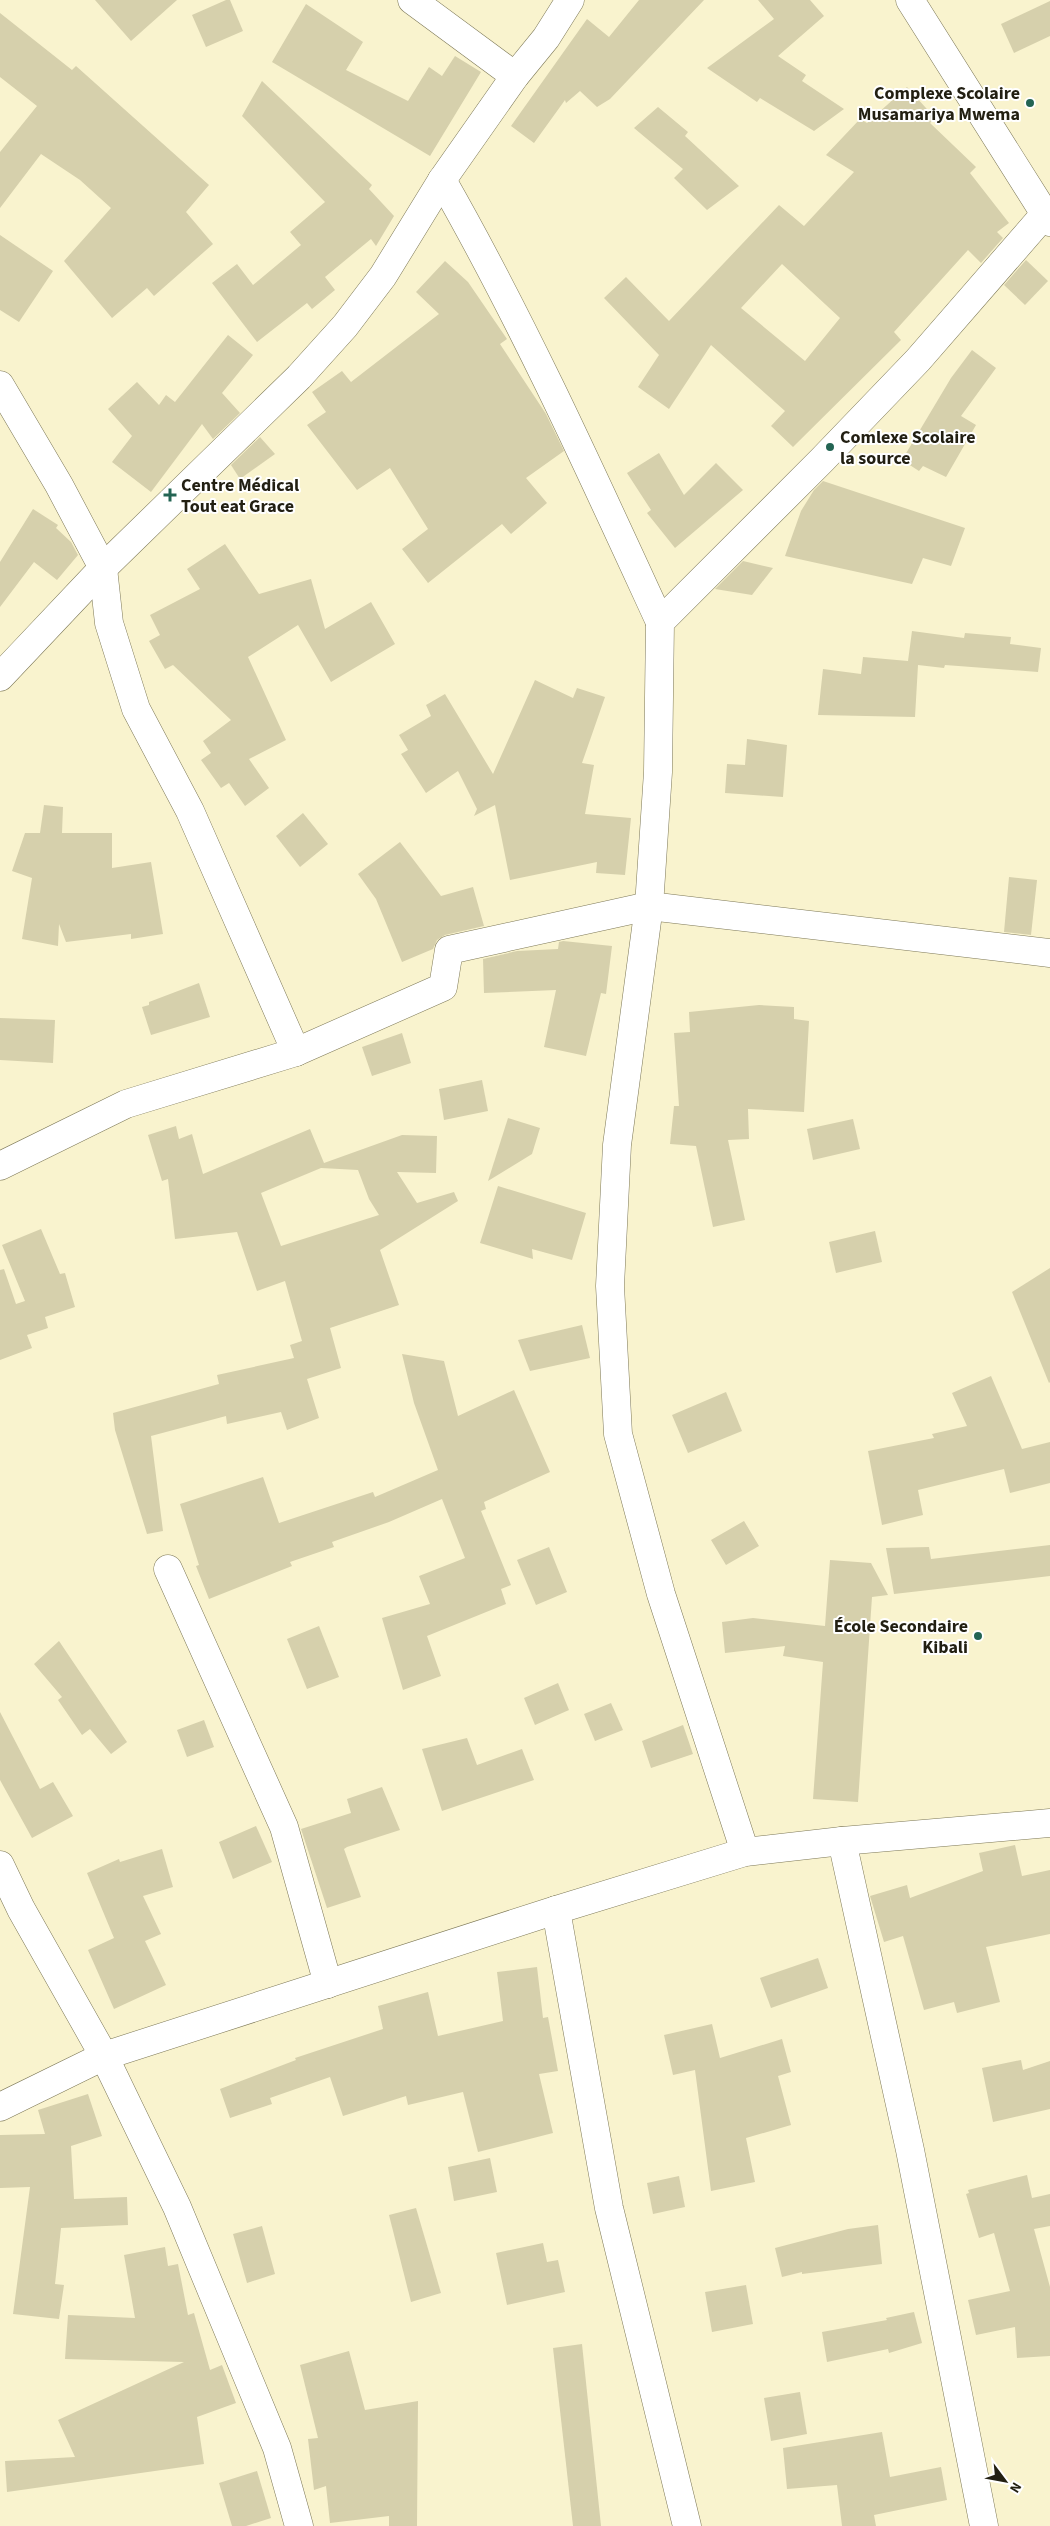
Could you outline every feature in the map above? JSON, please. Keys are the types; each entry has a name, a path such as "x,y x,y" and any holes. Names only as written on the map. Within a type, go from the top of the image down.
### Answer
{"street":[{"path":"412,0 515,76"},
{"path":"0,677 103,568 299,377 345,326 383,276 442,180 515,76 546,38 570,0"},
{"path":"660,622 822,460 918,360 1048,218 910,0"},
{"path":"442,180 483,251 584,457 660,622 658,772 649,906 617,1144 610,1286 618,1434 661,1594 745,1852"},
{"path":"0,385 59,485 103,568 109,623 136,708 190,811 296,1052"},
{"path":"0,1166 126,1104 296,1052 443,987 450,950 649,906 1050,953"},
{"path":"168,1569 284,1827 328,1984"},
{"path":"0,2107 104,2056 556,1910 745,1852 842,1841 1050,1823"},
{"path":"842,1841 910,2150 984,2526"},
{"path":"0,1865 21,1909 104,2056 181,2216 277,2448 299,2526"},
{"path":"556,1910 609,2208 687,2526"}],"building":[{"path":"95,0 177,0 131,41"},
{"path":"230,0 243,31 206,47 192,15"},
{"path":"639,0 704,0 610,99 597,107 580,91 566,103 565,100 534,143 511,126 587,19 609,37"},
{"path":"758,0 810,0 824,16 778,56 806,75 802,81 844,109 814,131 760,98 757,102 707,68 774,19"},
{"path":"1050,1 1050,36 1014,53 1001,24"},
{"path":"306,4 363,42 346,70 408,101 429,67 442,76 455,56 481,72 430,156 272,62"},
{"path":"0,13 72,70 76,66 209,185 186,212 213,244 154,296 147,288 112,318 64,261 111,208 80,180 41,154 0,208 0,152 37,106 0,77"},
{"path":"262,81 372,185 369,189 394,216 376,246 371,239 325,277 335,290 312,309 307,303 257,342 212,283 237,264 253,285 301,245 290,232 325,202 242,116"},
{"path":"907,87 935,118 930,123 976,167 970,173 1009,223 997,232 1003,238 981,263 968,250 894,332 901,340 793,447 771,426 785,411 711,345 669,409 638,387 659,355 604,298 626,277 669,321 779,205 804,226 854,172 826,155 860,119 867,123","holes":["782,264 840,318 805,361 741,308"]},
{"path":"658,107 688,132 685,136 739,186 707,210 674,178 683,169 634,128"},
{"path":"0,235 53,271 19,322 0,310"},
{"path":"1026,260 1048,281 1025,305 1004,285"},
{"path":"445,261 468,282 507,339 500,344 546,414 564,451 526,478 547,503 511,534 502,524 428,583 402,549 428,529 390,468 357,490 307,425 326,412 312,392 342,371 351,382 439,314 416,292"},
{"path":"228,335 253,355 222,393 240,413 213,439 202,424 151,492 112,462 132,436 108,409 137,382 159,405 166,395 175,402"},
{"path":"972,350 996,368 961,416 976,425 946,477 923,466 919,471 902,460 951,378"},
{"path":"260,437 275,454 240,479 231,465"},
{"path":"659,453 684,495 716,463 743,490 675,548 647,513 651,510 627,473"},
{"path":"823,481 965,528 951,566 923,558 912,584 785,556 801,511 814,490"},
{"path":"33,509 58,525 56,528 71,542 78,555 57,580 34,562 0,607 0,562"},
{"path":"225,544 259,594 311,579 325,629 371,602 395,644 331,682 298,625 248,657 286,740 249,759 269,788 245,806 229,783 221,788 201,760 211,753 203,741 231,720 173,665 165,669 149,641 160,635 150,615 200,589 187,569"},
{"path":"743,561 773,568 752,595 715,589"},
{"path":"912,631 964,638 965,633 1011,637 1010,644 1041,648 1038,672 945,665 944,668 918,665 915,717 818,715 823,669 861,674 863,657 908,661"},
{"path":"535,680 573,698 577,688 605,697 582,763 594,765 585,814 631,818 625,875 596,873 597,862 510,880 495,805 474,816 477,809 458,771 426,793 401,754 408,750 399,735 431,716 426,705 445,694 493,774"},
{"path":"747,739 787,745 783,797 725,793 727,764 745,765"},
{"path":"44,805 63,807 62,833 112,833 112,868 151,862 163,934 131,939 131,934 66,942 59,924 58,946 22,939 32,878 12,871 25,833 40,833"},
{"path":"303,813 328,844 300,867 276,836"},
{"path":"400,842 441,896 473,887 484,926 445,935 437,940 433,949 402,962 376,899 358,874"},
{"path":"1009,877 1037,880 1031,935 1004,932"},
{"path":"559,942 612,946 606,994 601,993 586,1056 544,1047 556,990 484,993 483,959 517,951 558,949"},
{"path":"199,983 210,1017 151,1035 142,1007 149,1005 149,1002"},
{"path":"759,1005 794,1007 794,1019 809,1021 804,1112 748,1109 749,1139 728,1140 745,1220 713,1227 696,1146 670,1144 674,1106 679,1106 674,1033 690,1032 689,1012"},
{"path":"0,1018 55,1020 53,1063 0,1060"},
{"path":"402,1033 411,1063 372,1076 362,1047"},
{"path":"482,1080 488,1111 444,1120 439,1089"},
{"path":"508,1118 540,1128 532,1154 488,1181"},
{"path":"853,1119 860,1149 813,1160 807,1129"},
{"path":"176,1126 179,1139 192,1134 203,1174 310,1129 324,1163 402,1135 437,1136 436,1173 397,1172 417,1203 454,1192 458,1201 380,1250 399,1305 330,1328 341,1368 307,1379 319,1418 287,1430 281,1412 227,1424 226,1416 151,1436 163,1531 147,1534 115,1430 113,1413 219,1384 217,1375 294,1358 290,1345 302,1341 285,1281 257,1291 237,1232 175,1239 168,1179 162,1181 148,1135","holes":["321,1168 358,1170 369,1199 379,1215 281,1246 261,1193"]},
{"path":"498,1186 586,1213 572,1260 532,1249 533,1259 480,1243"},
{"path":"41,1229 60,1274 65,1273 75,1307 45,1317 48,1328 27,1335 32,1348 0,1360 0,1270 4,1269 16,1304 25,1301 2,1245"},
{"path":"875,1231 882,1262 836,1273 829,1242"},
{"path":"1050,1268 1050,1382 1049,1383 1012,1292"},
{"path":"582,1325 590,1358 530,1371 518,1340"},
{"path":"402,1354 444,1361 458,1416 514,1390 550,1472 484,1502 486,1509 481,1511 511,1585 501,1589 506,1604 427,1636 441,1676 403,1690 382,1618 430,1604 419,1576 465,1558 442,1499 389,1522 332,1542 334,1547 290,1562 292,1566 209,1599 196,1566 199,1565 180,1504 263,1477 279,1523 373,1492 375,1497 438,1470 414,1403"},
{"path":"991,1376 1022,1449 1050,1442 1050,1483 1010,1493 1004,1469 918,1490 923,1515 882,1525 868,1451 934,1438 932,1434 967,1426 952,1393"},
{"path":"726,1392 742,1431 688,1453 672,1415"},
{"path":"744,1521 759,1546 726,1565 711,1540"},
{"path":"1050,1545 1050,1576 894,1594 886,1548 929,1547 931,1559"},
{"path":"549,1547 567,1592 536,1605 517,1560"},
{"path":"830,1560 871,1563 888,1595 872,1597 858,1802 813,1799 823,1662 783,1656 785,1646 725,1653 722,1622 753,1618 825,1626"},
{"path":"319,1626 339,1677 307,1689 287,1639"},
{"path":"59,1641 127,1742 111,1754 90,1729 82,1735 58,1700 62,1697 34,1664"},
{"path":"558,1683 569,1710 535,1725 524,1698"},
{"path":"611,1703 623,1730 595,1741 584,1714"},
{"path":"0,1712 40,1789 53,1782 73,1816 32,1838 0,1780"},
{"path":"204,1720 214,1747 187,1757 177,1730"},
{"path":"683,1725 693,1754 651,1768 642,1741"},
{"path":"467,1738 477,1765 522,1749 534,1780 442,1811 422,1749"},
{"path":"382,1787 400,1830 344,1849 361,1897 327,1908 301,1829 351,1813 347,1799"},
{"path":"256,1826 272,1862 233,1879 219,1842"},
{"path":"1015,1845 1022,1876 1050,1870 1050,1934 986,1947 1000,2002 957,2013 954,2002 924,2010 903,1936 884,1942 870,1896 907,1885 910,1898 983,1871 979,1853"},
{"path":"162,1849 173,1887 143,1896 161,1934 145,1941 166,1985 114,2009 88,1950 114,1938 87,1873 119,1859 120,1862"},
{"path":"818,1958 828,1988 771,2008 760,1978"},
{"path":"537,1967 543,2018 548,2017 558,2071 539,2074 553,2133 478,2152 463,2092 408,2105 406,2096 343,2116 330,2077 270,2098 272,2104 230,2118 220,2089 296,2060 295,2058 383,2029 378,2006 428,1992 438,2036 503,2021 497,1972"},
{"path":"712,2024 720,2058 782,2039 791,2072 778,2076 791,2125 746,2138 755,2182 711,2191 695,2070 673,2075 664,2035"},
{"path":"1021,2060 1023,2070 1050,2061 1050,2109 993,2122 982,2068"},
{"path":"88,2094 102,2136 71,2146 74,2199 127,2197 128,2225 61,2228 55,2284 64,2285 59,2319 13,2314 30,2187 0,2188 0,2135 45,2134 38,2110"},
{"path":"490,2158 497,2192 454,2201 448,2167"},
{"path":"1027,2175 1032,2198 1050,2194 1050,2226 1034,2229 1050,2287 1050,2356 1017,2358 1015,2327 976,2335 968,2300 1010,2291 994,2233 979,2238 966,2194 969,2193 968,2190"},
{"path":"679,2176 685,2207 653,2214 647,2183"},
{"path":"416,2208 441,2293 411,2302 389,2215"},
{"path":"878,2225 882,2264 802,2274 802,2272 782,2277 775,2248 848,2229"},
{"path":"262,2226 275,2274 247,2283 233,2234"},
{"path":"543,2243 547,2262 558,2260 565,2292 507,2305 496,2253"},
{"path":"165,2247 168,2266 178,2264 188,2315 194,2313 210,2370 222,2365 236,2403 197,2417 204,2464 7,2492 5,2461 75,2457 58,2420 184,2362 65,2359 68,2315 135,2318 124,2255"},
{"path":"746,2285 753,2324 712,2332 705,2292"},
{"path":"914,2312 922,2343 889,2353 888,2349 827,2362 822,2332 887,2320 886,2318"},
{"path":"582,2344 601,2526 573,2526 553,2348"},
{"path":"349,2351 365,2410 418,2401 417,2526 389,2526 389,2516 330,2523 326,2486 314,2490 308,2439 318,2438 300,2365"},
{"path":"800,2392 807,2434 771,2441 764,2398"},
{"path":"882,2432 890,2477 941,2467 947,2500 874,2515 876,2526 842,2526 837,2485 787,2489 783,2448"},
{"path":"257,2471 271,2518 246,2526 232,2526 219,2483"}],"place":[{"name":"Complexe Scolaire Musamariya Mwema","path":"1030,103"},
{"name":"Comlexe Scolaire la source","path":"830,447"},
{"name":"Centre Médical Tout eat Grace","path":"170,495"},
{"name":"École Secondaire Kibali","path":"978,1636"}]}
